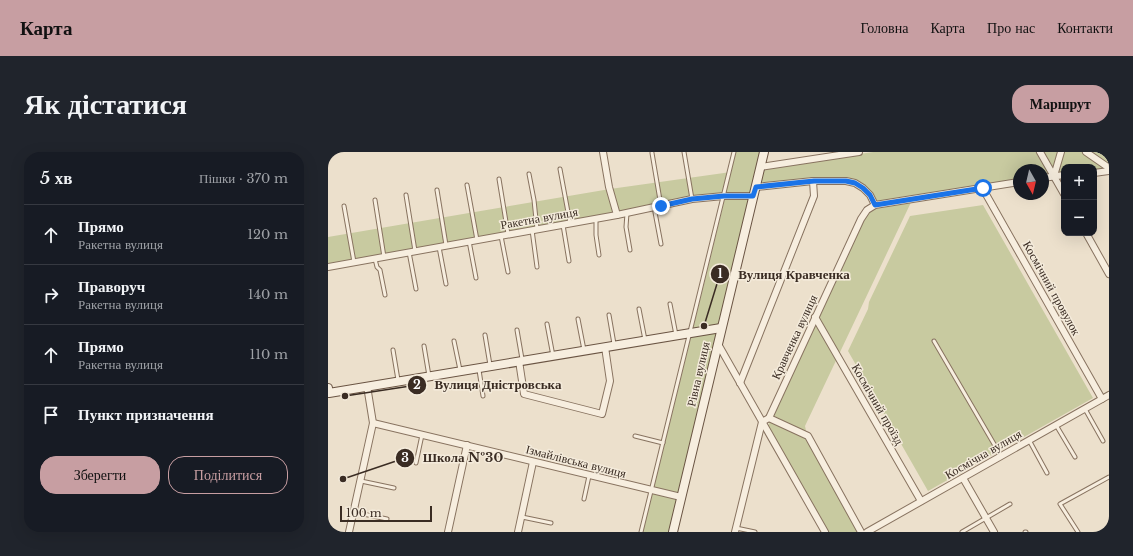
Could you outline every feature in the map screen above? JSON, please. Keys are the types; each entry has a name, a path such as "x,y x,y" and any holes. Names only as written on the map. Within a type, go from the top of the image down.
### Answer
{"street":[{"path":"603,152 609,187 617,215"},
{"name":"Рівна вулиця","path":"673,532 764,152"},
{"path":"760,167 859,152"},
{"path":"1040,152 1061,189"},
{"path":"1054,176 1061,152"},
{"path":"1086,152 1109,168"},
{"path":"1097,173 1109,171"},
{"path":"1049,177 1061,175"},
{"path":"740,383 814,196 814,181"},
{"path":"756,187 814,181 846,181 855,183 863,188 870,195 875,205 1013,183"},
{"name":"Космічний провулок","path":"983,188 1102,399"},
{"name":"Ракетна вулиця","path":"328,267 617,215 692,199 724,196 753,196"},
{"name":"Кравченка вулиця","path":"769,418 861,219 867,210 875,205"},
{"path":"1088,236 1109,274"},
{"name":"Космічний проїзд","path":"815,317 921,501"},
{"path":"328,391 367,386 722,328"},
{"path":"718,344 825,532"},
{"path":"521,361 524,394 602,414 610,381 605,347"},
{"path":"349,532 373,423 367,386"},
{"name":"Космічна вулиця","path":"867,532 1109,395"},
{"path":"736,530 762,422 769,418 808,436 861,532"},
{"name":"Ізмайлівська вулиця","path":"373,423 681,497"},
{"path":"448,532 467,446"},
{"path":"518,532 533,462"},
{"path":"963,478 994,532"}],"lane":[{"path":"684,152 692,199"},
{"path":"641,532 734,152"},
{"path":"652,153 661,244"},
{"path":"560,169 570,223"},
{"path":"529,174 537,267"},
{"path":"498,179 508,234"},
{"path":"467,185 477,240"},
{"path":"436,190 446,246"},
{"path":"406,195 416,289"},
{"path":"375,200 384,257"},
{"path":"344,206 354,262"},
{"path":"627,213 626,227 630,250"},
{"path":"596,218 596,235 599,255"},
{"path":"563,224 569,261"},
{"path":"501,236 508,272"},
{"path":"470,241 476,278"},
{"path":"439,247 446,284"},
{"path":"375,258 377,267 380,270 384,295"},
{"path":"670,304 676,335"},
{"path":"639,309 645,340"},
{"path":"609,315 615,346"},
{"path":"578,319 584,351"},
{"path":"548,324 553,356"},
{"path":"517,330 521,361"},
{"path":"485,335 491,366"},
{"path":"454,341 460,371"},
{"path":"934,341 1001,456"},
{"path":"424,346 429,376"},
{"path":"393,350 398,381"},
{"path":"478,368 483,396"},
{"path":"1084,409 1103,441"},
{"path":"1056,425 1075,457"},
{"path":"416,463 422,435"},
{"path":"635,436 663,443"},
{"path":"1029,440 1047,473"},
{"path":"584,500 590,475"},
{"path":"1078,532 1060,504 1109,476"},
{"path":"361,481 394,488"},
{"path":"962,532 1010,504"},
{"path":"354,512 387,519"},
{"path":"521,517 551,523"},
{"path":"736,530 755,532"}],"green space":[{"path":"736,152 762,152 759,169 873,152 1109,152 1109,169 1097,170 1097,164 1061,164 1061,173 1049,175 1049,164 1013,164 1013,181 914,196 805,426 808,440 858,532 828,532 768,426 863,221 877,206 856,181 755,185 671,532 643,532 726,194 328,265 328,237 610,189 731,172"},
{"path":"983,205 1093,398 928,491 848,351 868,309 869,302 910,216"}],"place":[{"name":"Вулиця Кравченка","path":"704,326"},
{"name":"Вулиця Дністровська","path":"345,396"},
{"name":"Школа №30","path":"343,479"}],"route":[{"path":"661,206 692,199 724,196 753,196 756,187 814,181 846,181 855,183 870,195 875,205 983,188"}]}
